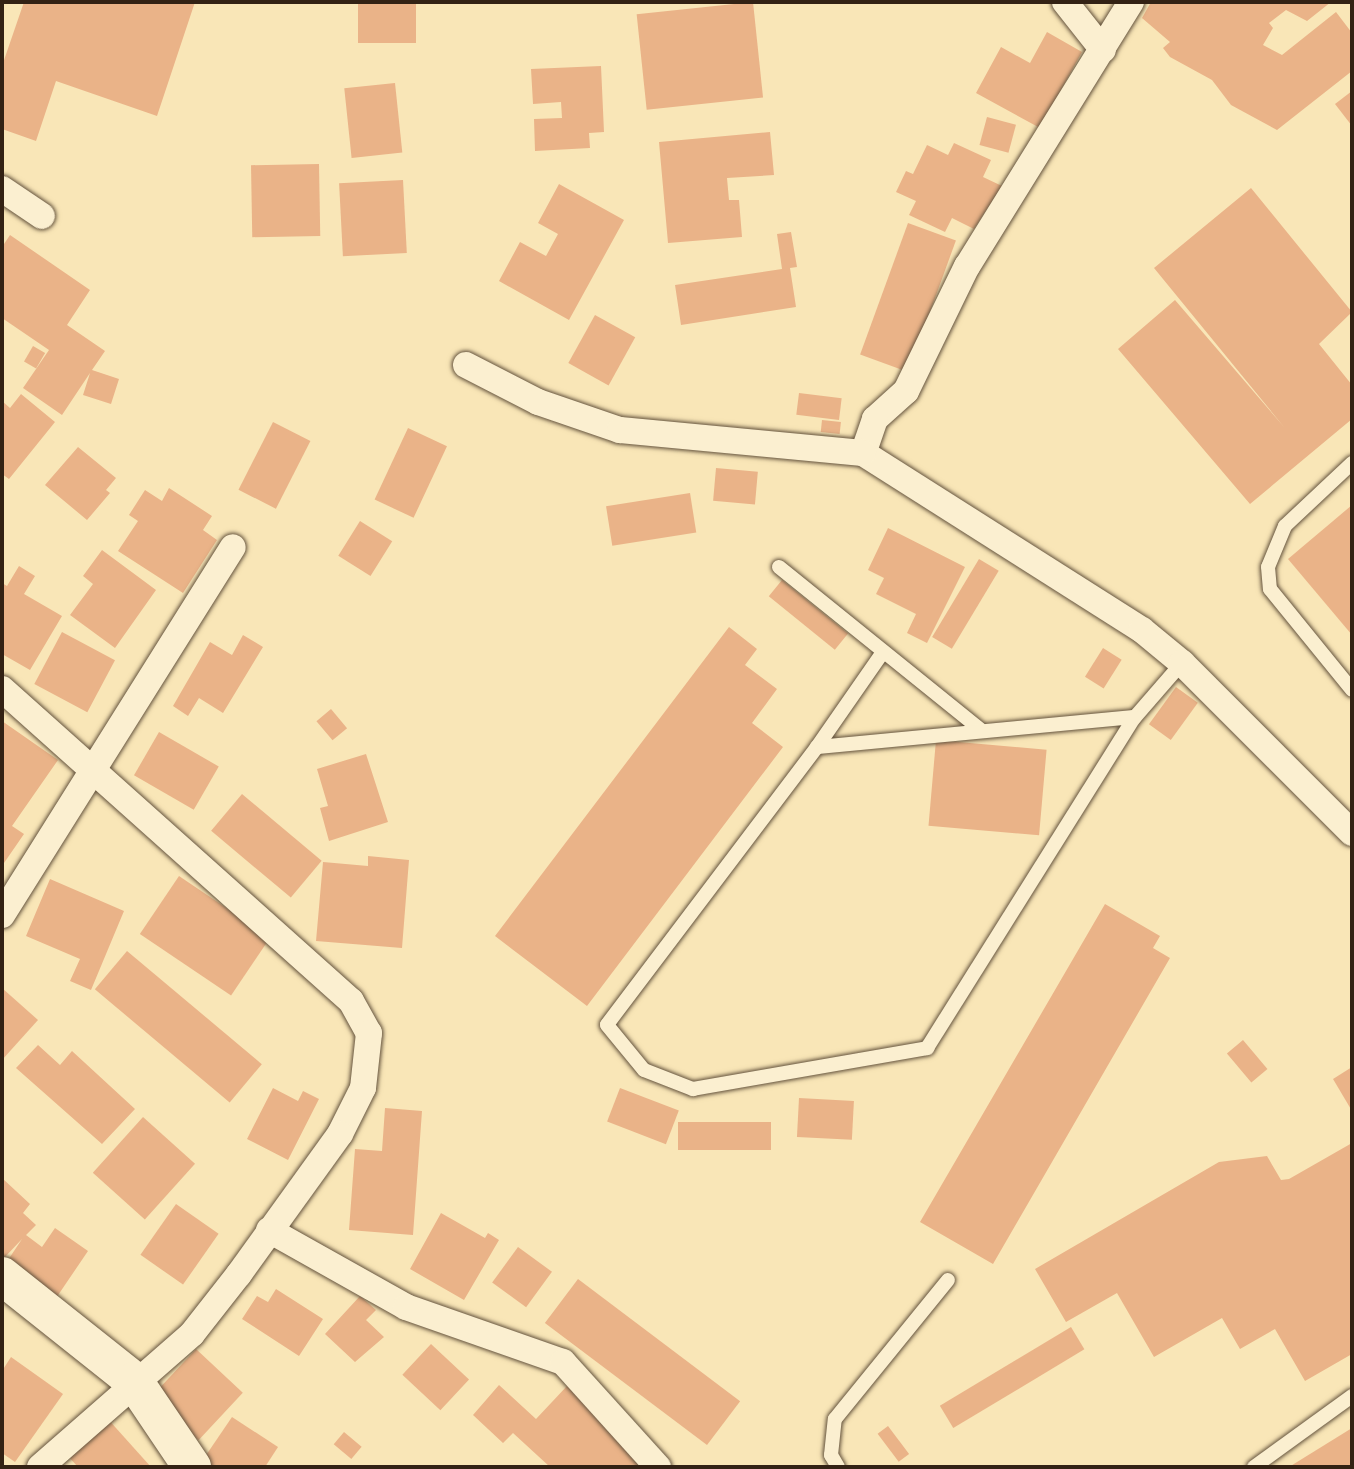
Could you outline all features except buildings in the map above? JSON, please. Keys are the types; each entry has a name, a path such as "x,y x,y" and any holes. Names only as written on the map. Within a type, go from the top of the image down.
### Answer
{"street":[{"path":"1065,2 1103,50"},
{"path":"863,453 874,419 906,391 967,266 1131,2"},
{"path":"2,189 42,216"},
{"path":"466,365 538,402 620,430 863,453 1142,630 1182,663 1352,833"},
{"path":"2,915 233,547"},
{"path":"2,689 93,767 351,1001 369,1033 363,1088 345,1123 192,1334 134,1381 40,1467"},
{"path":"270,1230 406,1307 563,1363 658,1467"},
{"path":"2,1276 134,1381 192,1467"}],"lane":[{"path":"1352,463 1285,526 1268,567 1270,589 1352,690"},
{"path":"779,567 982,731"},
{"path":"883,652 817,747 607,1025 644,1070 693,1089 927,1048 1135,717 1182,663"},
{"path":"817,747 1135,717"},
{"path":"838,1467 831,1455 835,1419 948,1280"},
{"path":"1254,1467 1352,1396"}]}
